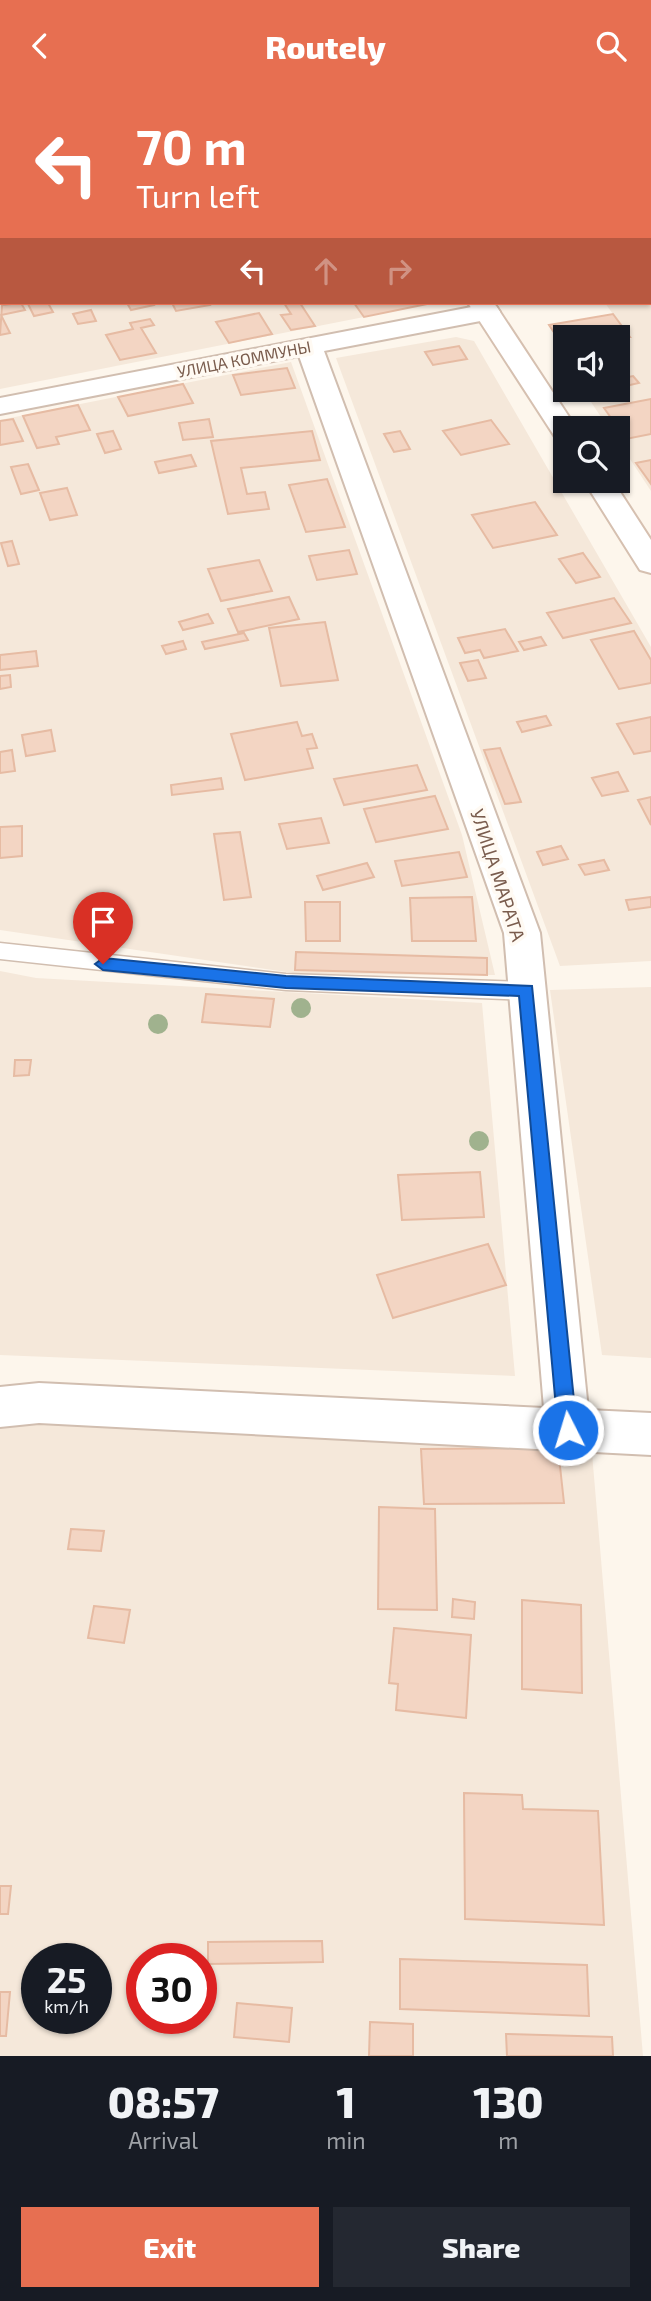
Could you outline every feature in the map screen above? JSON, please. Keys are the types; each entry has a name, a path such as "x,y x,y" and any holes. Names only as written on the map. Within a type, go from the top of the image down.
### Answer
{"street":[{"name":"УЛИЦА КОММУНЫ","path":"0,406 309,346 484,307"},
{"path":"484,307 555,416"},
{"name":"УЛИЦА МАРАТА","path":"309,346 522,933 568,1430"},
{"path":"606,493 651,563"},
{"path":"0,1407 39,1403 651,1434"}],"lane":[{"path":"0,951 286,982 526,991"}],"shaded area":[{"path":"0,305 355,305 364,317 0,389"},
{"path":"606,305 651,305 651,491 630,459 630,416 600,416 591,402 630,402 630,325 621,325"},
{"path":"456,337 474,341 553,478 553,493 562,493 651,647 651,961 560,966 336,358"},
{"path":"291,362 462,835 495,975 300,974 0,930 0,420"},
{"path":"0,971 36,978 482,1003 515,1376 0,1355"},
{"path":"651,987 651,1358 602,1355 550,990"},
{"path":"0,1413 591,1441 643,2056 0,2056"}],"building":[{"path":"2,305 22,305 25,310 1,315"},
{"path":"28,305 49,305 53,312 34,316"},
{"path":"128,305 154,305 131,310"},
{"path":"173,305 210,305 176,311"},
{"path":"285,305 301,305 315,326 291,330 281,315 291,314"},
{"path":"355,305 422,305 364,317"},
{"path":"91,310 96,321 78,324 73,314"},
{"path":"259,313 272,334 229,343 216,322"},
{"path":"613,314 621,325 553,325 553,331 549,325"},
{"path":"1,316 10,333 0,335"},
{"path":"150,319 154,325 141,328 156,353 120,360 106,335 133,329 130,323"},
{"path":"459,346 467,359 433,365 425,352"},
{"path":"287,368 295,388 241,395 233,375"},
{"path":"633,376 639,383 630,385 630,377"},
{"path":"183,384 193,403 128,416 118,397"},
{"path":"651,399 651,434 630,438 630,416 610,416 604,408"},
{"path":"78,405 90,430 56,437 59,444 37,448 23,416"},
{"path":"13,419 23,441 0,445 0,421"},
{"path":"209,419 213,437 183,440 179,423"},
{"path":"491,420 509,444 461,455 443,431"},
{"path":"113,431 121,449 105,453 97,434"},
{"path":"312,431 320,460 241,468 247,494 265,492 269,509 228,514 211,441"},
{"path":"400,431 410,449 394,452 384,434"},
{"path":"191,455 196,466 159,473 155,462"},
{"path":"651,460 651,484 636,463"},
{"path":"28,464 39,490 21,494 11,467"},
{"path":"327,479 345,527 306,532 289,485"},
{"path":"67,488 77,515 50,520 40,493"},
{"path":"535,502 557,535 493,548 472,515"},
{"path":"12,541 19,564 8,566 1,543"},
{"path":"349,550 357,574 317,580 309,556"},
{"path":"583,553 600,577 576,583 559,559"},
{"path":"259,560 272,591 221,601 208,569"},
{"path":"289,597 299,619 238,632 228,609"},
{"path":"614,598 631,623 563,638 547,613"},
{"path":"208,614 213,623 183,630 179,622"},
{"path":"325,622 338,680 281,686 269,628"},
{"path":"505,629 518,651 484,658 480,650 465,653 458,638"},
{"path":"634,631 651,660 651,683 619,689 591,640"},
{"path":"244,633 248,640 205,649 202,642"},
{"path":"541,637 546,645 524,650 519,642"},
{"path":"183,641 186,649 166,654 162,646"},
{"path":"36,651 38,666 0,670 0,655"},
{"path":"478,660 486,678 468,681 460,663"},
{"path":"10,675 11,687 0,689 0,676"},
{"path":"546,716 551,725 522,732 517,722"},
{"path":"651,717 651,751 634,754 617,724"},
{"path":"297,722 302,736 312,734 317,748 307,749 313,768 245,780 231,734"},
{"path":"51,730 55,751 26,756 22,735"},
{"path":"500,748 521,802 505,804 484,750"},
{"path":"12,750 15,771 0,773 0,752"},
{"path":"417,765 427,790 344,805 334,779"},
{"path":"618,772 628,791 602,796 592,778"},
{"path":"221,778 223,789 172,795 171,785"},
{"path":"435,796 448,829 376,842 364,809"},
{"path":"651,797 651,825 638,800"},
{"path":"321,818 329,843 287,849 279,824"},
{"path":"22,826 22,856 0,858 0,827"},
{"path":"240,832 251,897 224,900 214,834"},
{"path":"561,846 568,859 543,865 537,852"},
{"path":"459,852 467,877 402,886 395,861"},
{"path":"604,860 609,870 585,875 579,865"},
{"path":"367,863 374,877 323,890 317,876"},
{"path":"472,897 476,941 412,941 410,898"},
{"path":"651,897 651,907 629,910 626,900"},
{"path":"305,902 340,902 340,941 306,941"},
{"path":"296,952 487,958 487,975 295,970"},
{"path":"206,994 274,999 270,1027 202,1022"},
{"path":"15,1060 31,1060 29,1075 14,1076"},
{"path":"480,1172 484,1217 402,1220 398,1175"},
{"path":"488,1244 506,1285 393,1318 377,1275"},
{"path":"558,1448 564,1503 424,1504 421,1449"},
{"path":"379,1507 435,1509 437,1610 378,1609"},
{"path":"71,1529 104,1531 101,1551 68,1549"},
{"path":"453,1599 475,1602 474,1619 452,1617"},
{"path":"522,1600 581,1605 582,1693 522,1689"},
{"path":"94,1606 130,1610 124,1643 88,1638"},
{"path":"394,1628 471,1635 466,1718 396,1710 398,1684 389,1683"},
{"path":"464,1793 522,1795 523,1809 598,1811 604,1925 465,1919"},
{"path":"0,1886 11,1886 8,1914 0,1914"},
{"path":"322,1941 323,1962 217,1964 217,1943 208,1942"},
{"path":"400,1959 587,1965 589,2016 400,2009"},
{"path":"0,1992 10,1992 6,2036 0,2036"},
{"path":"237,2003 292,2008 289,2042 234,2037"},
{"path":"370,2022 413,2024 413,2056 369,2056"},
{"path":"506,2034 612,2037 613,2056 507,2056"}],"route":[{"path":"103,964 286,982 526,991 568,1430"}]}
